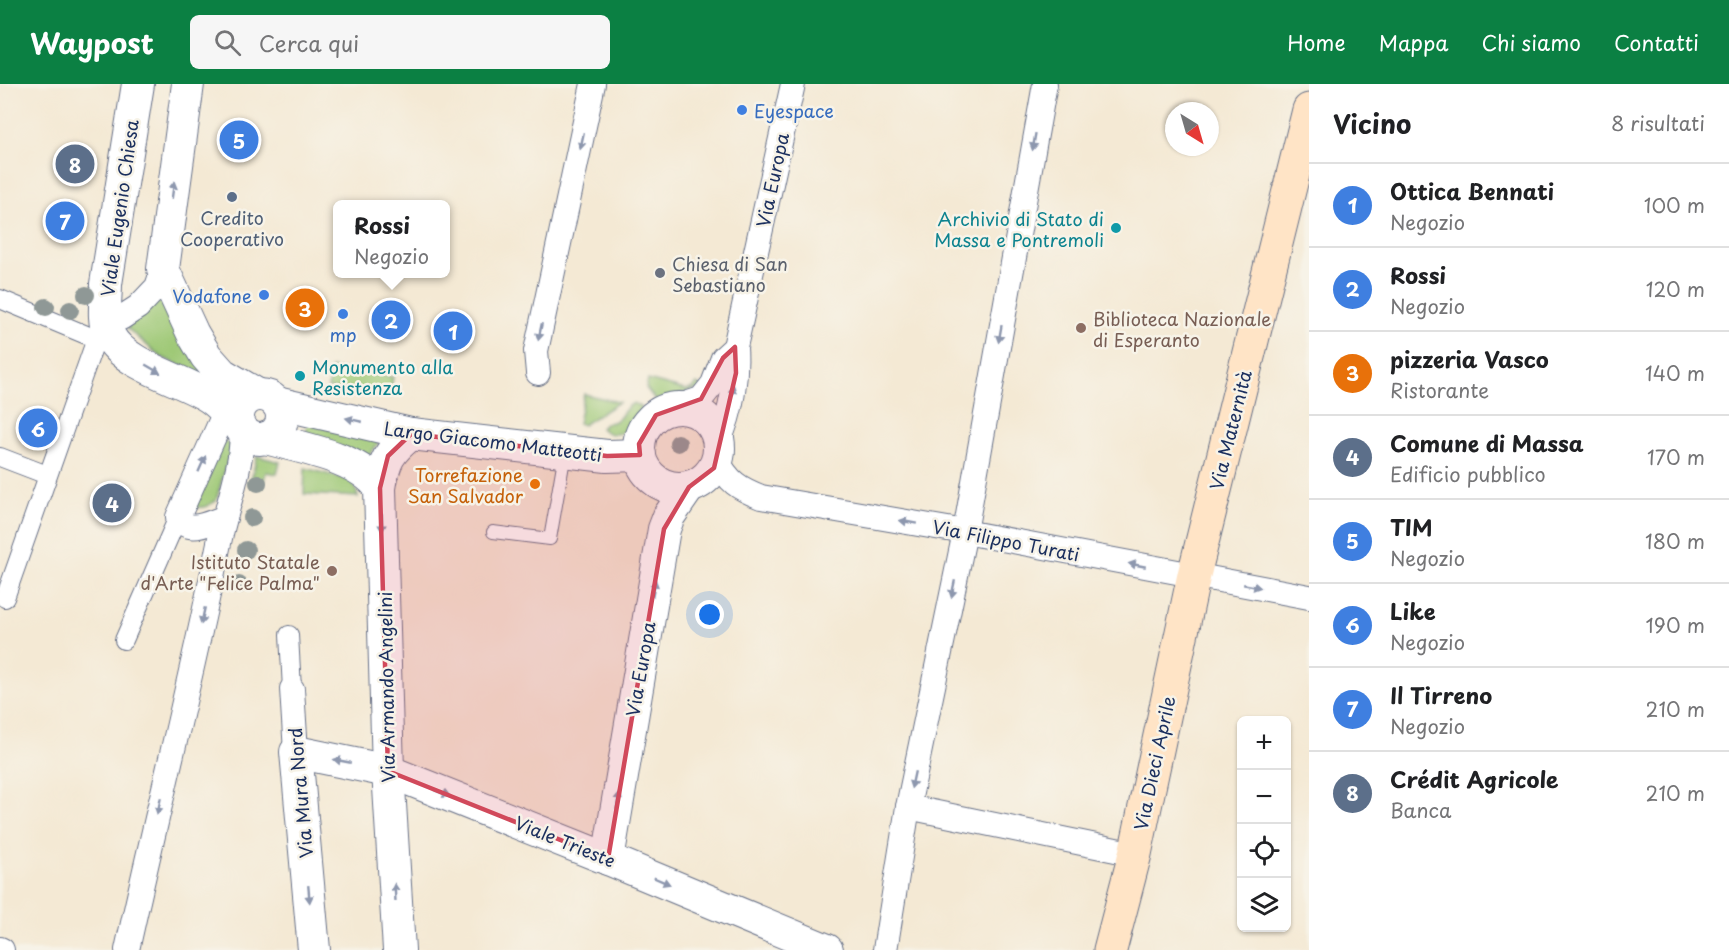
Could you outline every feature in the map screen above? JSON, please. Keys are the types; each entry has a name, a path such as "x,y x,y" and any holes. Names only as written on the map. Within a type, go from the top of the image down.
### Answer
{"main road":[{"name":"Via Maternità","path":"1194,575 1309,110"},
{"name":"Via Dieci Aprile","path":"1110,950 1135,854 1194,575"}],"street":[{"name":"Viale Eugenio Chiesa","path":"103,327 106,284 138,84"},
{"path":"5,598 47,475 108,316 121,318 138,307 157,287 163,268 188,84"},
{"path":"538,373 536,351 594,84"},
{"path":"885,950 908,807 965,532 1045,84"},
{"name":"Via Europa","path":"718,450 736,373 735,347 785,85"},
{"name":"Largo Giacomo Matteotti","path":"163,268 193,334 206,356 222,374 267,399 411,434 607,456 640,455"},
{"path":"0,299 103,327 114,343 125,353 211,399 246,427 273,435 281,423 282,416 267,399"},
{"name":"Via Europa","path":"674,408 701,399 713,384 723,358 735,347"},
{"path":"674,408 696,412 707,419 715,429 718,450 714,468 707,477 689,487 676,488 664,485 652,478 644,467 640,455 642,433 648,423 656,415 674,408"},
{"path":"124,640 224,417 246,427 352,464 374,478 380,488"},
{"path":"127,950 161,796 187,695 224,518 246,427"},
{"name":"Via Armando Angelini","path":"399,950 388,771 380,488 388,456 411,434"},
{"name":"Via Filippo Turati","path":"718,450 725,474 739,489 761,497 965,532 1309,597"},
{"path":"0,457 47,475"},
{"name":"Via Europa","path":"608,859 663,529 689,487"},
{"path":"178,517 183,525 191,528 224,518"},
{"name":"Via Mura Nord","path":"289,635 296,752 314,950"},
{"name":"Viale Trieste","path":"296,752 388,771 827,950"},
{"path":"908,807 1135,854"}],"lane":[{"path":"493,532 550,539 565,452"}],"highlighted area":[{"path":"735,347 736,373 714,468 689,487 664,529 608,859 388,771 380,488 388,456 411,434 607,456 640,455 639,444 656,415 701,399 723,358"}],"green space":[{"path":"159,297 209,378 161,357 128,329 129,324"},
{"path":"331,368 393,377 390,397 328,388"},
{"path":"648,380 685,390 697,384 702,388 656,401 646,388"},
{"path":"584,394 619,402 583,425 578,423"},
{"path":"634,403 642,410 631,427 613,434 601,428 606,423 619,418"},
{"path":"307,422 382,438 370,454 367,463 306,439"},
{"path":"223,441 232,444 216,501 205,507 191,508"},
{"path":"257,456 280,462 277,474 266,472 262,488 250,485"},
{"path":"305,468 353,481 358,497 304,494"}],"place":[{"name":"Eyespace","path":"742,110"},
{"name":"TIM","path":"239,140"},
{"name":"Crédit Agricole","path":"75,164"},
{"name":"Credito Cooperativo","path":"232,197"},
{"name":"Il Tirreno","path":"65,221"},
{"name":"Archivio di Stato di Massa e Pontremoli","path":"1116,228"},
{"name":"Chiesa di San Sebastiano","path":"660,273"},
{"name":"Vodafone","path":"264,295"},
{"name":"pizzeria Vasco","path":"305,308"},
{"name":"mp","path":"343,314"},
{"name":"Rossi","path":"391,320"},
{"name":"Biblioteca Nazionale di Esperanto","path":"1081,328"},
{"name":"Ottica Bennati","path":"453,331"},
{"name":"Monumento alla Resistenza","path":"300,376"},
{"name":"Like","path":"38,428"},
{"name":"Torrefazione San Salvador","path":"535,484"},
{"name":"Comune di Massa","path":"112,503"},
{"name":"Istituto Statale d'Arte \"Felice Palma\"","path":"332,571"}]}
